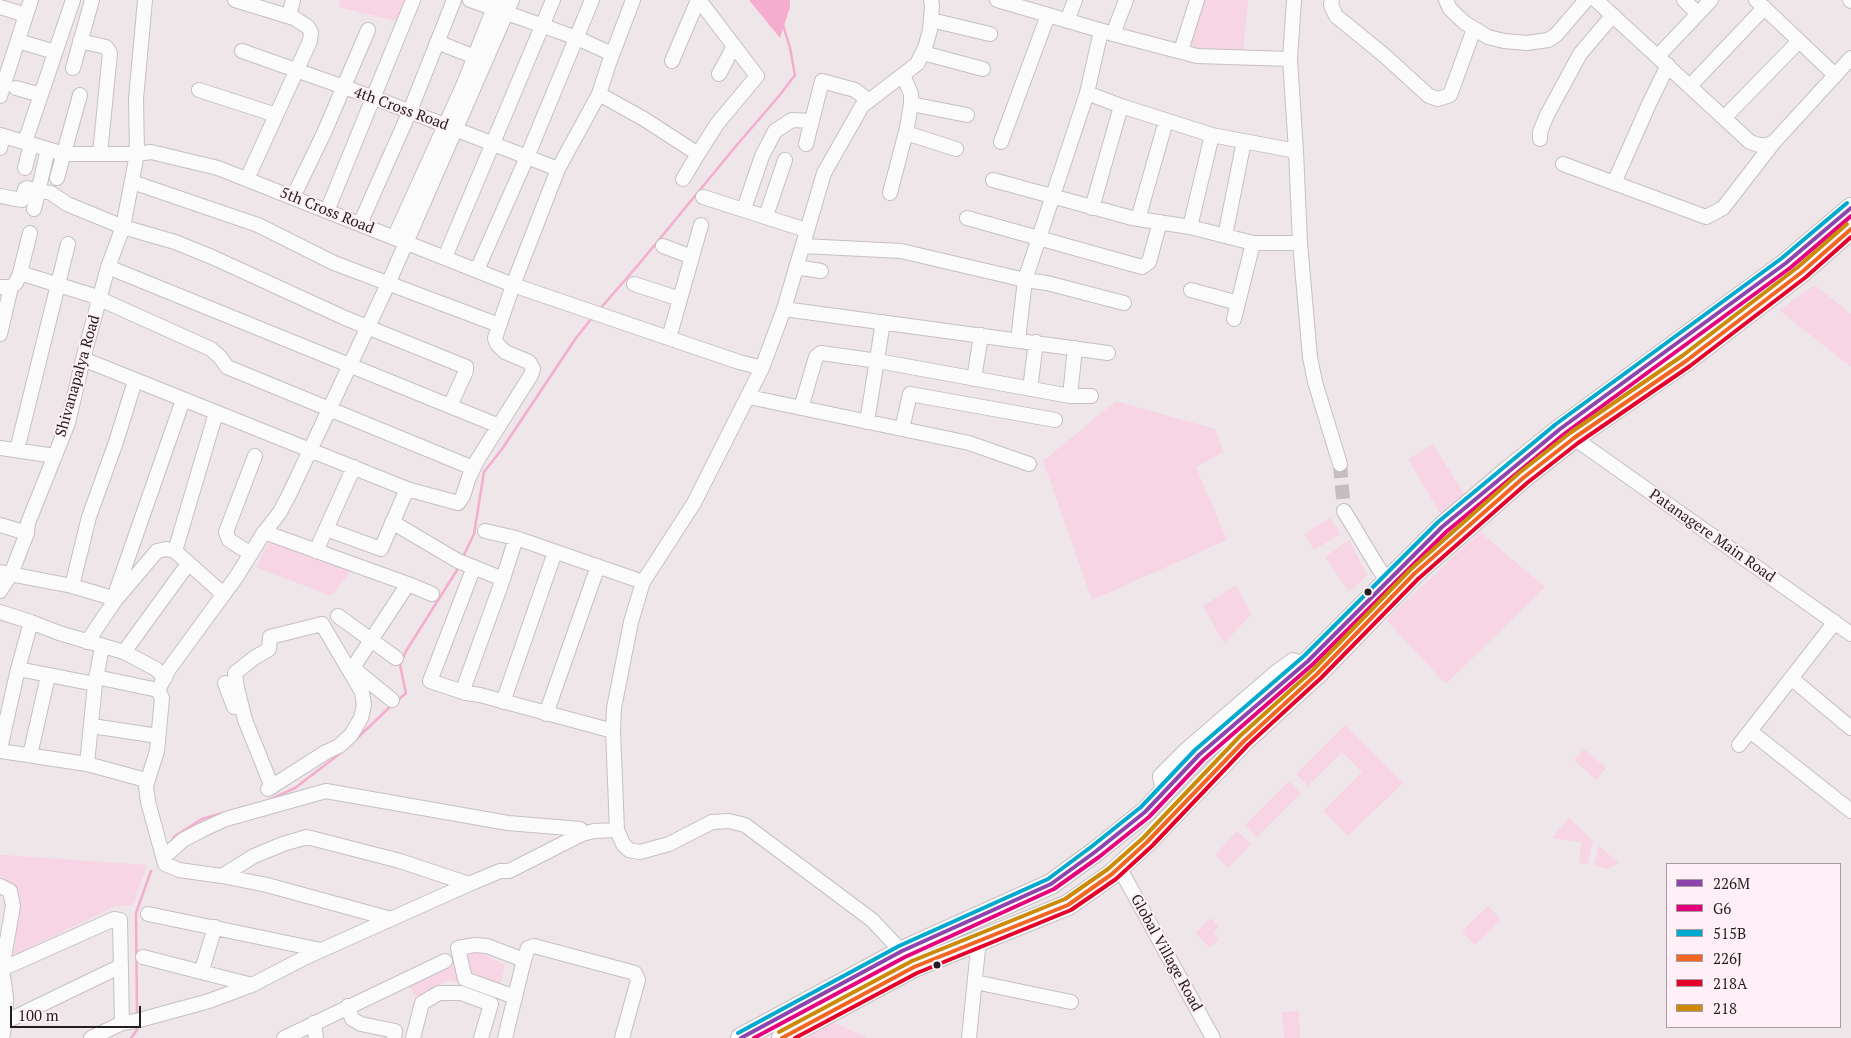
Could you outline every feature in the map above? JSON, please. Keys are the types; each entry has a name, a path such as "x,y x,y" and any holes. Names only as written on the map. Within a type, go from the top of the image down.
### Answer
{"highway":[{"path":"741,1038 902,950 1051,884 1138,818 1199,755 1304,664 1442,527 1560,429 1786,263 1851,208"},
{"path":"782,1038 914,967 979,939 1068,905 1119,867 1147,842 1244,741 1317,674 1414,574 1523,478 1574,438 1686,361 1802,272 1851,229"}],"street":[{"path":"0,96 31,0"},
{"path":"25,168 28,143 41,95 73,0"},
{"path":"73,68 92,0"},
{"name":"Shivanapalya Road","path":"0,591 5,573 27,533 28,523 68,423 108,267 123,227 137,154 136,99 145,0"},
{"path":"235,0 289,16 308,27 311,32 310,41 247,179"},
{"path":"289,16 293,0"},
{"path":"327,211 372,97 414,0"},
{"path":"360,224 410,111 454,0"},
{"path":"470,0 499,8 542,27 577,38 612,54"},
{"path":"450,127 475,57 499,8 512,0"},
{"path":"445,257 553,0"},
{"path":"477,270 527,157 592,0"},
{"path":"672,61 699,0 757,76 717,124 683,179"},
{"path":"914,967 902,950 872,920 745,826 729,820 712,822 668,844 640,852 629,850 623,844 617,830 613,730 614,708 631,622 643,582 694,503 762,368 784,309 824,173 862,106 917,64 923,53 930,30 931,0"},
{"path":"997,0 1030,5 1048,15 1067,21 1197,56 1290,59"},
{"path":"1067,21 1075,0"},
{"path":"1018,340 1025,280 1051,196 1107,32 1126,0"},
{"path":"1180,51 1197,0"},
{"path":"1294,0 1290,59 1300,243 1310,357 1315,382 1340,464"},
{"path":"1332,0 1331,5 1336,16 1385,56 1429,96 1438,99 1450,95 1474,28"},
{"path":"1446,0 1450,9 1465,23 1488,36 1504,42 1527,43 1548,40 1556,36 1586,0"},
{"path":"1596,0 1750,142 1758,145 1774,142"},
{"path":"1684,0 1698,14"},
{"path":"1614,183 1648,104 1663,61 1698,14 1711,0"},
{"path":"83,359 408,489 458,503 463,496 473,468 531,375 532,369 529,362 505,352 498,344 496,338 499,325 558,169 599,94 629,1"},
{"path":"1690,86 1760,4 1835,75"},
{"path":"0,7 26,15"},
{"path":"158,690 169,668 251,554 287,499 388,284 400,241 499,8"},
{"path":"1001,142 1048,15"},
{"path":"1540,139 1540,132 1547,115 1580,54 1614,15"},
{"path":"931,20 990,34"},
{"path":"293,197 324,133 368,30"},
{"path":"18,41 55,52"},
{"path":"80,41 106,47 110,53 100,154"},
{"path":"1724,118 1799,41"},
{"path":"436,42 475,57"},
{"path":"719,74 734,46"},
{"name":"4th Cross Road","path":"242,51 410,111 558,169"},
{"path":"923,53 983,69"},
{"path":"1562,164 1706,217 1723,208 1774,142 1851,58"},
{"path":"890,193 906,133 911,104 911,94 903,75"},
{"path":"806,144 822,81 855,90 868,101"},
{"path":"16,88 41,95"},
{"path":"199,90 276,115"},
{"path":"1087,93 1166,121 1212,134 1296,151"},
{"path":"599,94 644,119 698,154"},
{"path":"57,178 80,95"},
{"path":"911,104 967,115"},
{"path":"1092,208 1121,106"},
{"path":"744,209 762,156 775,131 792,120 812,121"},
{"path":"1138,219 1166,121"},
{"path":"906,133 956,149"},
{"path":"1190,227 1212,134"},
{"name":"5th Cross Road","path":"1,140 28,143 64,154 137,154 151,152 218,168 513,285 739,362 762,368"},
{"path":"1225,236 1244,141"},
{"path":"34,209 48,149"},
{"path":"766,216 785,160"},
{"path":"993,180 1092,208 1138,219 1190,227 1253,243 1300,243"},
{"path":"132,182 258,224 334,263 499,325"},
{"path":"0,196 22,200 25,189 51,193 66,204 123,227 175,242 212,257 345,318 466,367 466,371 450,406"},
{"path":"703,197 806,230"},
{"path":"967,218 1142,267 1149,262 1160,222"},
{"path":"669,338 701,225"},
{"path":"0,334 6,287 16,283 30,233"},
{"path":"1234,319 1253,243"},
{"path":"17,450 68,244"},
{"path":"663,246 692,257"},
{"path":"803,246 901,251 1025,280 1047,283 1124,303"},
{"path":"108,267 499,426"},
{"path":"796,267 822,271"},
{"path":"20,273 100,298 211,349 227,367 473,468"},
{"path":"634,284 680,299"},
{"path":"1191,290 1238,303"},
{"path":"784,309 1108,353"},
{"path":"867,422 883,322"},
{"path":"974,379 981,335"},
{"path":"1030,389 1036,342"},
{"path":"1070,396 1075,348"},
{"path":"801,408 816,357 821,353 878,361 1070,396 1092,396"},
{"path":"72,586 89,517 116,442 135,381"},
{"path":"902,429 910,394 1055,420"},
{"path":"749,397 983,447 1029,464"},
{"path":"116,600 117,589 183,400"},
{"path":"175,551 216,413"},
{"name":"Patanagere Main Road","path":"1574,438 1851,634"},
{"path":"0,448 55,456"},
{"path":"251,554 228,540 226,532 254,456"},
{"path":"316,551 354,467"},
{"path":"370,569 408,489"},
{"path":"1344,512 1388,581"},
{"path":"392,522 466,564 504,579"},
{"path":"0,525 27,533"},
{"path":"326,529 381,549"},
{"path":"485,531 516,538 643,582"},
{"path":"264,532 370,569 432,594"},
{"path":"466,692 464,687 504,579 516,538"},
{"path":"87,642 116,600 157,551 166,549 175,551 223,594"},
{"path":"503,702 555,552"},
{"path":"124,652 188,564"},
{"path":"466,564 430,681 546,714 613,730"},
{"path":"546,714 598,566"},
{"path":"5,573 72,586 116,600"},
{"path":"392,700 355,668 356,663 408,584"},
{"path":"0,612 58,633 124,652 156,669 164,678"},
{"path":"338,616 396,658"},
{"path":"31,622 18,669 0,750 87,764 146,780"},
{"path":"1739,746 1835,622"},
{"path":"164,857 183,840 272,796 326,752 339,746 351,735 361,718 364,705 362,692 322,624 270,637 269,649 235,673 241,717"},
{"path":"87,764 95,681 102,647"},
{"path":"18,669 48,676 158,690"},
{"path":"30,755 48,676"},
{"path":"1791,678 1851,728"},
{"path":"225,683 241,717 272,796"},
{"path":"158,690 162,698 157,751 146,780 148,802 165,864 179,870 266,885 391,919"},
{"path":"92,726 158,736"},
{"path":"1750,731 1851,811"},
{"path":"272,796 326,791 508,824 580,829"},
{"path":"91,1038 133,1021 209,1001 252,985 321,950 500,871 507,864 580,829 598,824 608,825 617,830"},
{"path":"500,871 509,871 582,834 594,831 617,830"},
{"path":"222,876 254,856 283,844 307,837 400,861 469,884"},
{"name":"Global Village Road","path":"1119,867 1213,1038"},
{"path":"0,886 10,891 13,906 6,912 2,969 6,997 6,1022 2,1038"},
{"path":"148,914 321,950"},
{"path":"2,969 114,919 120,920 121,966 133,1021"},
{"path":"202,970 216,927"},
{"path":"970,1038 979,939"},
{"path":"515,997 465,979 458,948 475,945 487,946 524,960"},
{"path":"505,1038 524,960 528,948 534,946 635,973 638,980 622,1038"},
{"path":"143,956 202,970 252,985"},
{"path":"284,1038 445,961"},
{"path":"6,1022 121,966"},
{"path":"975,982 1071,1002"},
{"path":"0,983 6,997"},
{"path":"413,1038 422,1003 438,993 461,993 491,1004 481,1038"},
{"path":"348,1006 352,1019 361,1024 396,1030 394,1038"},
{"path":"314,1023 316,1038"}],"shaded area":[{"path":"340,0 405,0 396,21 338,7"},
{"path":"749,0 790,0 790,7 780,38"},
{"path":"1193,0 1248,0 1243,50 1198,48 1179,39"},
{"path":"1815,285 1851,314 1851,367 1779,310"},
{"path":"1116,401 1215,429 1224,452 1196,467 1227,540 1092,600 1043,461"},
{"path":"1433,444 1464,494 1441,515 1408,459"},
{"path":"1330,518 1340,534 1314,550 1304,534"},
{"path":"1480,532 1545,587 1446,684 1386,620"},
{"path":"271,539 353,568 331,596 256,567"},
{"path":"1349,540 1367,575 1349,592 1325,557"},
{"path":"1236,585 1251,615 1224,643 1203,606"},
{"path":"1345,725 1403,783 1348,836 1323,811 1362,772 1342,752 1308,786 1296,774"},
{"path":"1584,749 1606,768 1596,780 1574,760"},
{"path":"1289,781 1301,793 1257,837 1245,825"},
{"path":"1569,818 1593,840 1588,864 1579,864 1581,842 1552,838"},
{"path":"1237,831 1251,844 1228,868 1215,855"},
{"path":"1599,846 1619,863 1608,869 1594,865"},
{"path":"0,855 147,865 133,905 114,907 14,955 19,908 15,887 0,876"},
{"path":"1488,906 1501,920 1475,945 1462,931"},
{"path":"1211,918 1219,927 1213,933 1219,939 1210,948 1195,933"},
{"path":"477,951 505,965 498,995 449,980 416,997 406,982"},
{"path":"1299,1011 1300,1038 1284,1038 1282,1012"},
{"path":"833,1022 867,1038 806,1037"}],"waterway":[{"path":"599,310 795,75 783,25"},
{"path":"463,557 474,534 484,472 502,449 576,338 592,318"},
{"path":"397,701 406,693 400,665 406,651 459,567"},
{"path":"350,745 393,704"},
{"path":"267,801 295,788 342,752"},
{"path":"234,810 260,803"},
{"path":"171,842 175,836 202,819 223,813"},
{"path":"137,1016 136,913 151,871"},
{"path":"131,1038 137,1030 137,1024"}],"tunnel":[{"path":"1340,464 1344,511"}],"transit line":[{"name":"515B","path":"738,1033 899,946 1048,879 1091,847 1141,807 1195,750 1304,656 1438,522 1556,424 1782,258 1847,203"},
{"name":"226M","path":"741,1038 902,951 1051,884 1095,852 1145,812 1199,755 1308,661 1442,527 1560,429 1786,263 1851,208"},
{"name":"G6","path":"754,1038 905,957 1054,889 1099,857 1149,817 1203,760 1312,665 1446,532 1564,434 1790,268 1851,216"},
{"name":"218","path":"779,1032 912,961 1065,899 1108,869 1143,838 1240,736 1313,670 1410,570 1519,473 1570,433 1682,356 1798,267 1847,224"},
{"name":"226J","path":"782,1038 914,967 1068,905 1112,874 1147,842 1244,741 1317,674 1414,574 1523,478 1574,438 1686,361 1802,272 1851,229"},
{"name":"218A","path":"795,1038 917,973 1071,910 1116,879 1152,846 1248,745 1321,678 1418,579 1527,483 1578,443 1690,366 1806,277 1851,237"}]}
